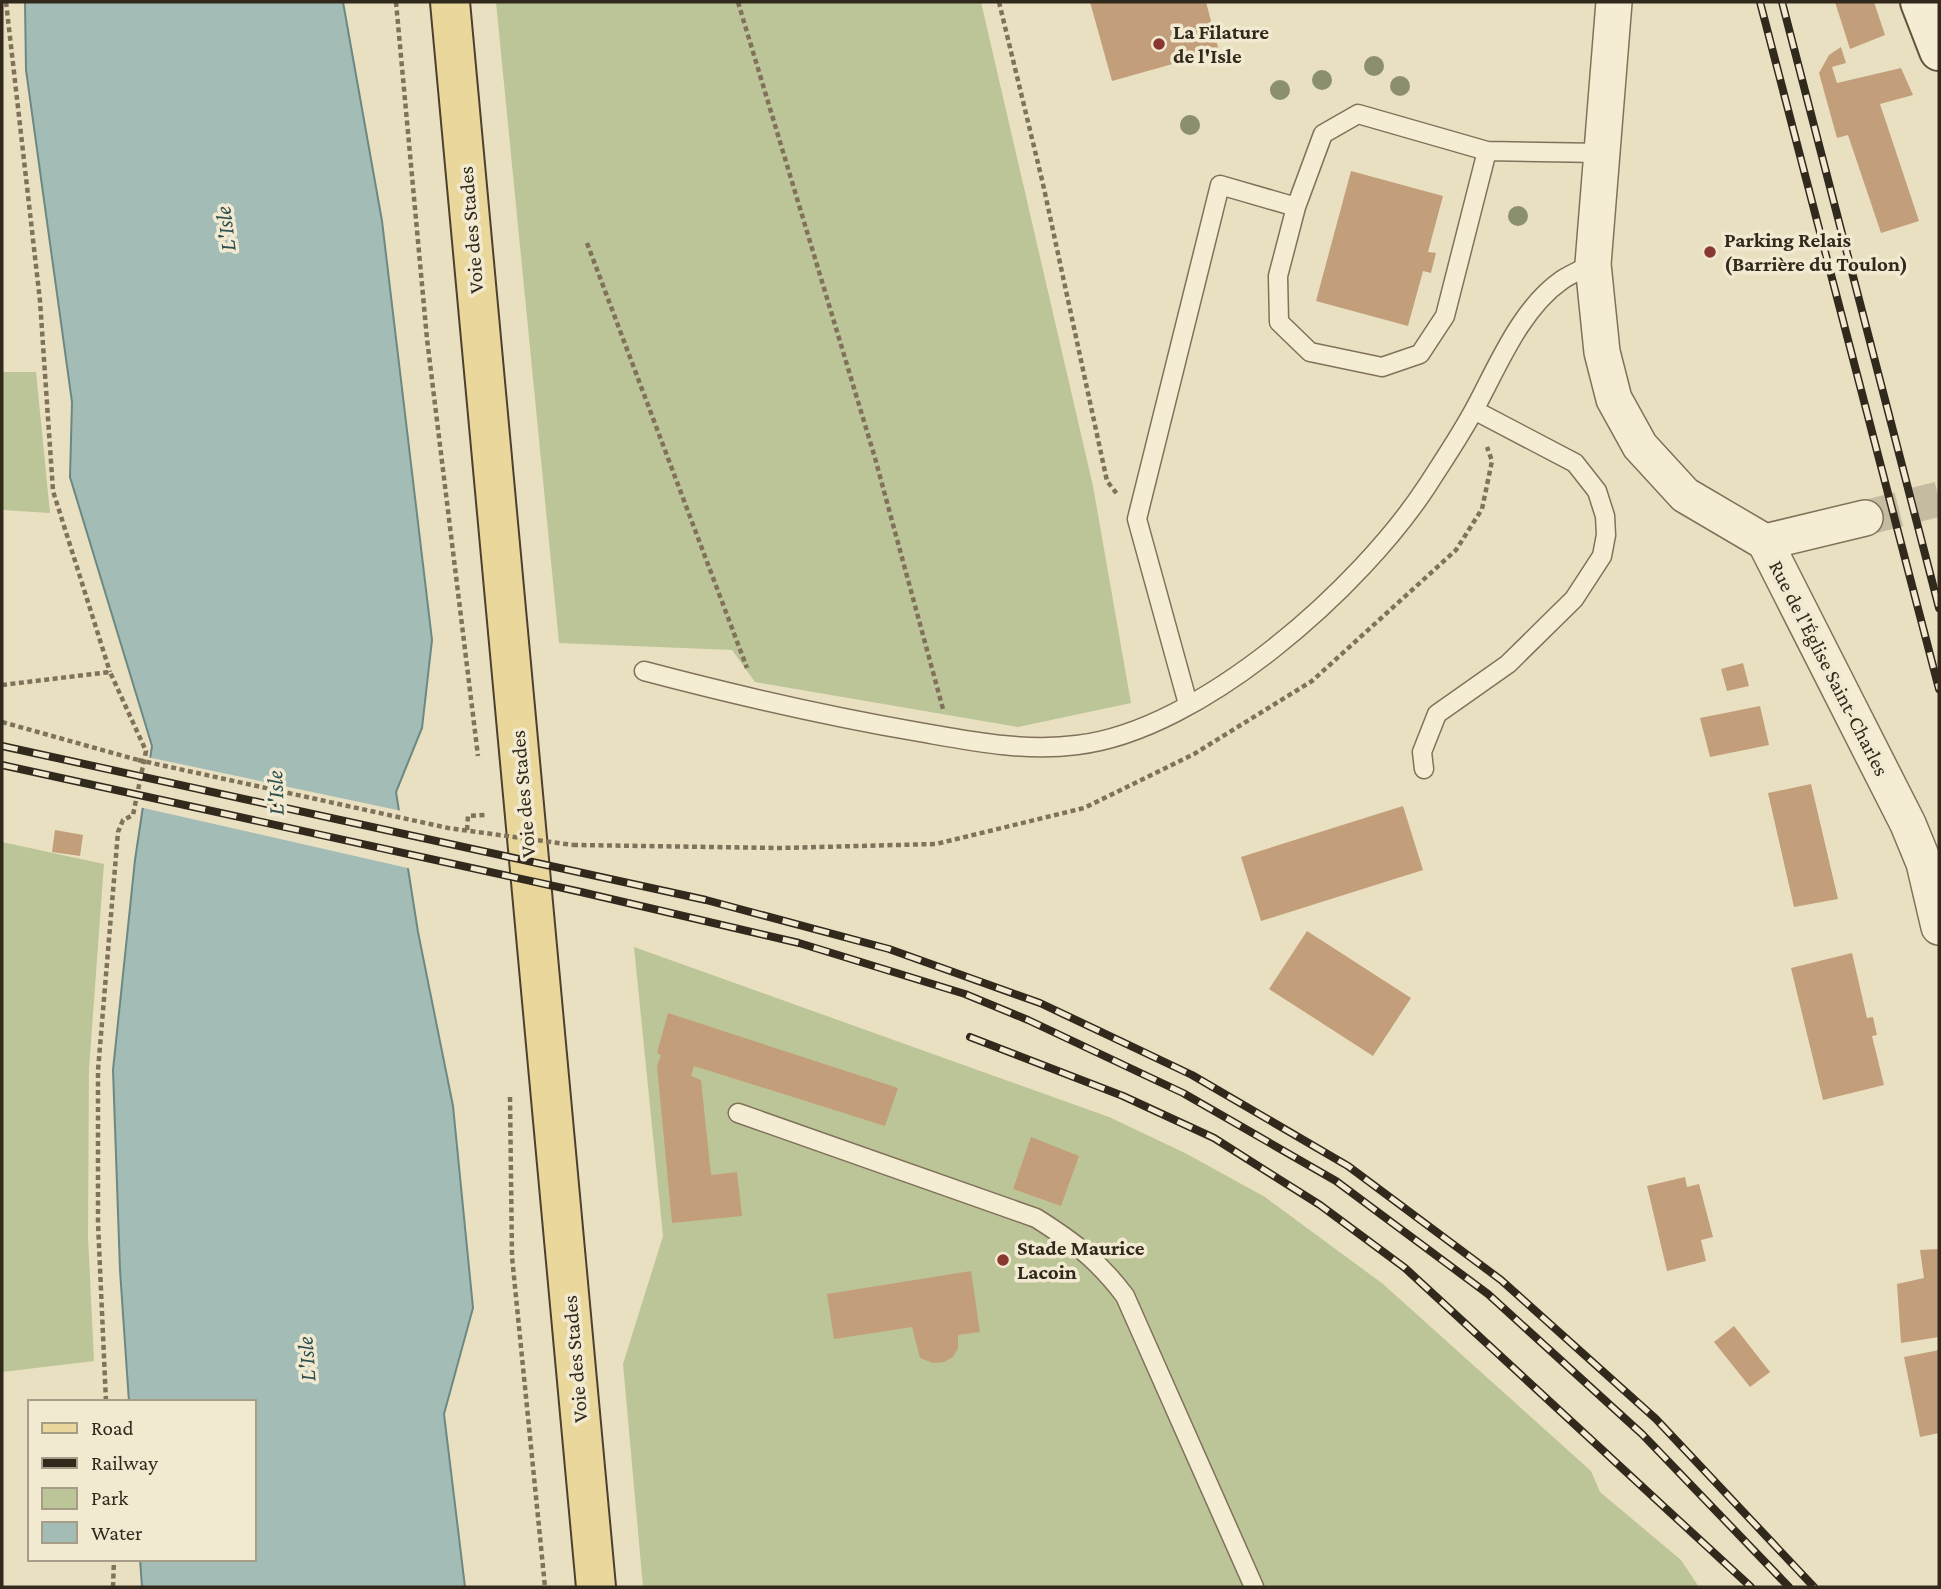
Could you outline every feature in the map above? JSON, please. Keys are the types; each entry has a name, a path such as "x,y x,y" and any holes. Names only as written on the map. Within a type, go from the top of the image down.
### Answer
{"main road":[{"name":"Voie des Stades","path":"450,2 596,1587"},
{"path":"1920,2 1939,51"}],"street":[{"name":"Rue de l'Église Saint-Charles","path":"1614,2 1593,264 1602,352 1614,399 1640,446 1685,495 1765,542 1908,824 1924,863 1939,927"},
{"path":"1765,542 1866,518"}],"lane":[{"path":"1487,151 1445,316 1420,354 1382,367 1310,352 1279,321 1278,276 1296,207 1324,134 1358,114 1487,151 1602,153"},
{"path":"1188,704 1137,519 1220,185 1296,207"},
{"path":"644,671 759,701 950,737 1020,747 1078,745 1139,729 1188,704 1281,645 1355,574 1426,488 1474,410 1499,358 1545,295 1562,280 1593,264"},
{"path":"1424,769 1422,752 1437,715 1508,664 1574,599 1602,556 1606,535 1605,516 1597,491 1575,463 1474,410"},
{"path":"738,1113 1036,1217 1075,1242 1101,1265 1125,1296 1254,1587"}],"path":[{"path":"6,2 40,301 53,491 110,673 146,751 133,815 123,820 118,832 98,1070 99,1223 106,1400"},
{"path":"396,2 427,339 479,761"},
{"path":"738,2 875,458 950,737"},
{"path":"999,2 1043,184 1107,481 1137,519"},
{"path":"587,243 759,701"},
{"path":"2,685 110,673"},
{"path":"2,722 138,760 467,830 573,845"},
{"path":"484,802 488,839"},
{"path":"467,830 468,816 486,815"},
{"path":"511,1083 512,1257 545,1587"},
{"path":"113,1587 114,1561"}],"green space":[{"path":"496,2 981,2 1093,486 1131,703 1018,727 755,682 732,650 559,643"},
{"path":"2,372 36,372 50,513 2,510"},
{"path":"2,842 104,864 89,1069 88,1236 94,1361 2,1372"},
{"name":"Stade Maurice Lacoin","path":"634,947 1109,1117 1185,1153 1265,1197 1383,1284 1591,1471 1600,1492 1681,1560 1699,1587 643,1587 623,1364 663,1236"}],"water":[{"name":"L'Isle","path":"25,2 343,2 382,221 432,640 422,728 396,792 418,932 453,1106 473,1308 444,1414 465,1587 142,1587 140,1561 256,1561 256,1400 129,1400 120,1270 113,1070 135,860 152,746 70,477 72,402 26,70"}],"pier":[{"path":"147,757 402,811 412,869 139,807"}],"building":[{"name":"La Filature de l'Isle","path":"1090,2 1206,2 1219,51 1112,81"},
{"path":"1835,2 1874,2 1885,35 1850,49"},
{"path":"1841,47 1846,63 1832,67 1837,83 1901,68 1913,95 1880,104 1919,221 1881,233 1848,135 1837,138 1819,73 1829,55"},
{"path":"1351,171 1443,196 1428,252 1436,253 1431,273 1423,271 1408,326 1316,301"},
{"path":"1743,663 1749,686 1727,691 1721,669"},
{"path":"1760,706 1769,745 1710,757 1700,718"},
{"path":"1811,784 1838,899 1794,907 1768,793"},
{"path":"1403,806 1423,870 1261,921 1241,857"},
{"path":"55,830 83,835 80,856 52,852"},
{"path":"1307,931 1411,998 1373,1056 1269,989"},
{"path":"1852,953 1867,1018 1873,1017 1877,1035 1872,1036 1884,1085 1823,1100 1791,968"},
{"path":"668,1013 898,1088 885,1126 694,1066 691,1076 701,1080 711,1175 737,1172 742,1216 672,1223 657,1066 661,1055 657,1053"},
{"path":"1031,1137 1079,1156 1061,1206 1013,1189"},
{"path":"1685,1177 1687,1187 1699,1184 1713,1237 1701,1240 1706,1261 1667,1271 1647,1186"},
{"path":"1939,1249 1939,1337 1901,1343 1897,1284 1924,1278 1920,1250"},
{"path":"971,1271 980,1332 958,1335 958,1348 953,1357 944,1362 933,1363 920,1358 912,1327 834,1339 827,1294"},
{"path":"1734,1326 1770,1372 1750,1387 1714,1342"},
{"path":"1939,1350 1939,1433 1920,1437 1904,1357"}],"tunnel":[{"path":"1865,518 1939,499"}],"railway":[{"path":"1760,2 1939,689"},
{"path":"1782,2 1939,608"},
{"path":"2,746 706,900 889,949 1040,1003 1192,1075 1348,1166 1501,1280 1656,1419 1814,1587"},
{"path":"2,765 581,892 799,943 965,994 1028,1020 1183,1093 1336,1181 1488,1294 1642,1434 1789,1587"},
{"path":"970,1037 1123,1096 1214,1138 1320,1205 1405,1268 1751,1587"}],"place":[{"name":"La Filature de l'Isle","path":"1159,44"},
{"name":"Parking Relais (Barrière du Toulon)","path":"1710,252"},
{"name":"Stade Maurice Lacoin","path":"1003,1260"}]}
